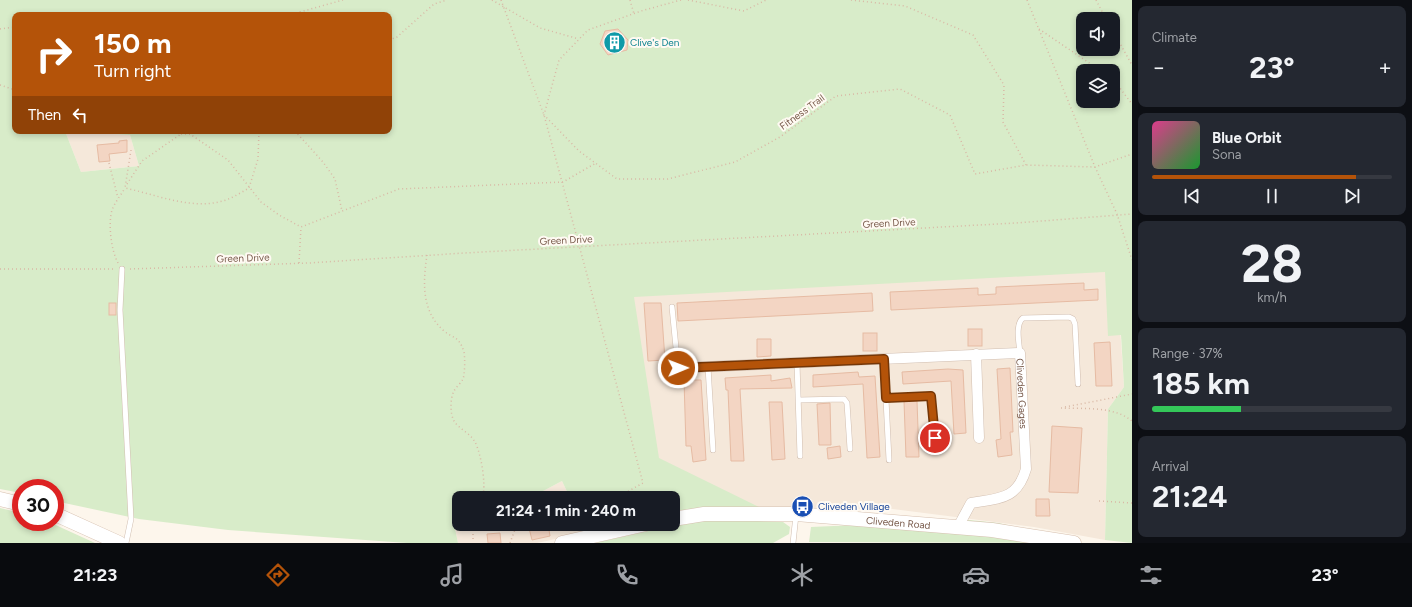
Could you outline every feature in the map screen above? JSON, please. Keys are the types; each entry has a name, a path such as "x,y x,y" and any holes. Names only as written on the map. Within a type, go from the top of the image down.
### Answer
{"street":[{"name":"Cliveden Gages","path":"678,368 708,368 886,358 1020,353 1026,469 1024,477 1017,488 1006,497 971,503 958,527"},
{"path":"976,354 979,438"},
{"path":"0,499 12,502"},
{"name":"Cliveden Road","path":"680,518 704,514 796,514 992,530 1074,543"},
{"path":"64,518 120,543"},
{"path":"562,543 615,531"}],"lane":[{"path":"122,269 120,310 131,519 126,543"},
{"path":"672,307 678,368"},
{"path":"1020,353 1019,326 1020,320 1023,318 1069,317 1073,319 1076,324 1078,384"},
{"path":"886,358 889,460"},
{"path":"797,363 800,456"},
{"path":"708,368 713,450"},
{"path":"886,398 931,396 935,438"},
{"path":"799,400 844,399 847,403 850,450"},
{"path":"794,543 796,514"}],"path":[{"path":"300,12 343,0"},
{"path":"392,39 397,37 434,4 446,0"},
{"path":"492,0 540,28 579,39"},
{"path":"501,0 544,115 581,247 643,483 629,491"},
{"path":"630,0 634,14"},
{"path":"544,115 559,60 588,30 641,11 682,0"},
{"path":"688,0 744,11 766,0"},
{"path":"851,0 905,6 973,35 1004,85 1003,122 1026,166 1095,167 1132,154"},
{"path":"1027,0 1095,167 1117,214 1132,260"},
{"path":"1096,0 1102,12"},
{"path":"0,29 12,27"},
{"path":"1039,29 1091,64"},
{"path":"1120,44 1132,66"},
{"path":"0,84 12,89"},
{"path":"1120,88 1132,104"},
{"name":"Fitness Trail","path":"544,115 579,151 617,179 668,179 735,162 780,137 836,96 900,89 950,115 975,174 1026,166"},
{"path":"122,269 113,254 111,237 112,211 142,161 180,134 190,134 228,160 261,202 278,215 301,227 399,189 563,182 596,163"},
{"path":"125,188 172,200 200,204 227,200 249,188 258,159 259,134"},
{"path":"298,134 323,162 335,179 342,211"},
{"path":"125,188 132,150"},
{"path":"109,163 118,199"},
{"name":"Green Drive","path":"0,269 122,269 298,263 1016,223 1132,214"},
{"path":"298,263 301,227"},
{"path":"427,255 423,282 428,312 444,331 456,337 464,353 463,379 453,392 451,406 454,420 476,443 483,471 485,491"},
{"path":"1132,394 1061,408 1098,409 1124,414 1132,421"},
{"path":"1099,501 1132,503"},
{"path":"473,531 473,539"},
{"path":"510,543 514,531"}],"shaded area":[{"path":"66,134 130,135 139,166 81,172"},
{"path":"1115,251 1124,387 1108,409 1105,540 1034,527 885,508 680,515 680,491 652,491 597,279"},
{"path":"562,481 567,491 543,491"},
{"path":"456,531 583,531 584,533 537,543 458,543"}],"green space":[{"path":"0,0 1132,0 1132,543 1105,540 1108,409 1124,387 1121,335 1108,336 1105,272 634,297 659,458 759,507 699,508 680,512 680,491 567,491 562,481 543,491 452,491 452,531 456,531 458,543 407,543 228,530 139,519 64,503 64,479 12,479 12,491 0,489"},
{"path":"0,508 12,511 12,531 64,531 64,529 95,543 0,543"},
{"path":"701,519 783,522 790,527 789,534 773,543 595,543 648,531 680,531 680,524"},
{"path":"970,520 999,523 1079,543 809,542 811,527"}],"building":[{"name":"Clive's Den","path":"618,29 628,40 627,50 608,55 600,44 605,31"},
{"path":"127,140 127,152 109,154 110,161 99,162 97,145 119,143 119,141"},
{"path":"1084,283 1084,290 1098,289 1098,300 891,310 890,292 978,288 978,295 996,294 996,287"},
{"path":"872,293 873,311 678,321 677,303"},
{"path":"109,303 116,303 116,315 109,315"},
{"path":"644,303 661,303 665,360 648,361"},
{"path":"968,329 982,329 982,346 968,346"},
{"path":"863,333 877,333 877,351 863,351"},
{"path":"757,339 771,339 771,356 757,357"},
{"path":"1110,342 1112,386 1096,386 1094,343"},
{"path":"1010,368 1013,432 1010,432 1012,455 998,457 996,440 1001,439 997,369"},
{"path":"948,369 963,370 966,433 954,434 951,381 903,384 902,372"},
{"path":"858,372 859,377 875,376 880,457 867,458 863,384 813,387 813,375"},
{"path":"771,375 771,381 790,378 792,388 740,389 744,461 731,461 728,390 726,390 725,378"},
{"path":"684,380 701,380 706,460 693,462 691,446 686,446"},
{"path":"904,401 917,401 919,457 906,457"},
{"path":"769,402 782,402 785,459 772,460"},
{"path":"830,403 831,445 819,445 817,404"},
{"path":"1052,426 1082,428 1078,493 1049,492"},
{"path":"840,446 841,457 828,459 827,448"},
{"path":"1036,499 1049,499 1050,516 1036,516"},
{"path":"530,531 549,531 550,536 532,540"},
{"path":"500,533 501,543 488,543 487,534"}],"place":[{"name":"Clive's Den","path":"615,42"},
{"name":"Cliveden Village","path":"803,506"}],"route":[{"path":"678,368 884,359 886,398 931,396 935,438"}]}
